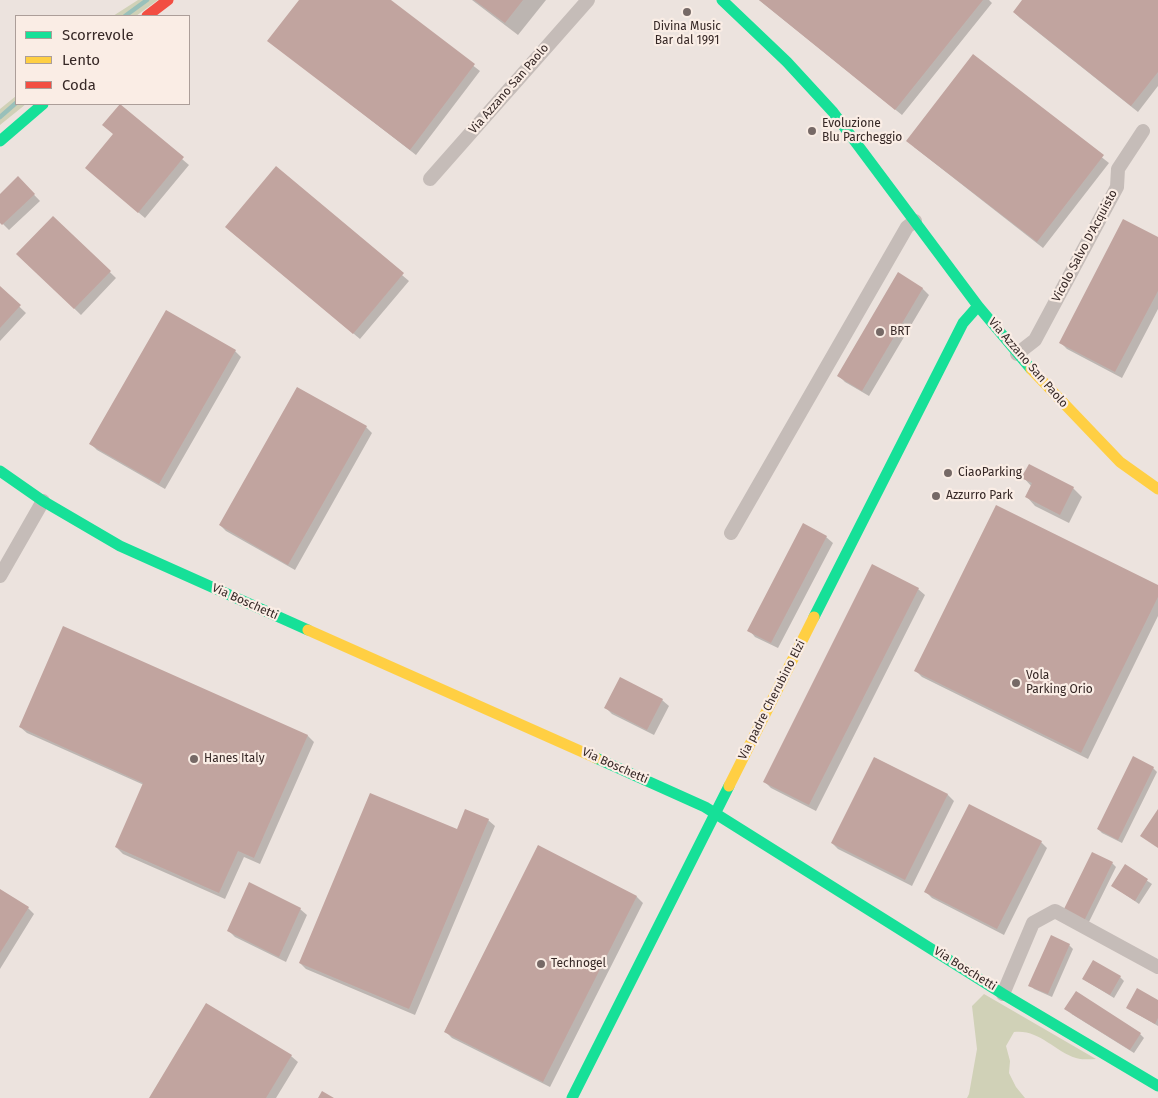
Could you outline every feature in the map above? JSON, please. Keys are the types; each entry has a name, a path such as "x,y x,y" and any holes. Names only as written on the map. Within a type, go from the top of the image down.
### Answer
{"street":[{"path":"148,15 168,0"},
{"name":"Via Azzano San Paolo","path":"430,179 588,0"},
{"name":"Via Azzano San Paolo","path":"722,0 787,62 833,112 978,306 1017,354 1120,462 1158,489"},
{"path":"0,141 43,105"},
{"name":"Vicolo Salvo D'Acquisto","path":"1017,354 1035,340 1117,187 1118,169 1143,131"},
{"path":"731,533 907,227 915,221"},
{"name":"Via padre Cherubino Elzi","path":"572,1098 963,324 978,306"},
{"name":"Via Boschetti","path":"0,471 43,501 120,546 716,813 1003,994 1158,1086"},
{"path":"0,576 43,501"},
{"path":"1003,994 1033,923 1055,910 1158,967"}],"green space":[{"path":"138,0 158,0 137,15 115,15"},
{"path":"15,97 15,105 25,105 0,125 0,109"},
{"path":"984,994 1096,1059 1076,1058 1039,1037 1023,1032 1014,1032 1006,1046 1010,1061 1009,1073 1016,1087 1025,1098 967,1098 977,1049 972,1006"}],"building":[{"path":"299,0 391,0 475,64 410,150 267,41"},
{"path":"474,0 523,0 505,23"},
{"path":"759,0 983,0 895,110"},
{"path":"1022,0 1158,0 1158,72 1131,106 1013,12"},
{"path":"973,54 1104,155 1037,242 906,141"},
{"path":"121,105 184,157 138,213 85,168 113,134 102,125"},
{"path":"276,166 404,273 353,334 225,227"},
{"path":"18,176 35,194 2,225 0,223 0,194"},
{"path":"53,216 111,271 74,309 16,254"},
{"path":"1123,219 1158,237 1158,291 1115,372 1059,343"},
{"name":"BRT","path":"898,272 923,288 862,391 837,376"},
{"path":"0,286 21,305 0,328"},
{"path":"166,310 236,350 159,484 89,444"},
{"path":"297,387 367,426 288,565 219,525"},
{"path":"1029,464 1074,487 1060,515 1025,497 1032,483 1021,478"},
{"path":"996,505 1158,585 1158,597 1081,753 914,671"},
{"path":"803,523 827,536 771,643 747,631"},
{"path":"872,564 919,588 809,805 763,782"},
{"name":"Hanes Italy","path":"63,626 308,735 254,858 238,851 219,893 115,847 143,783 19,727"},
{"path":"620,677 663,699 647,730 604,708"},
{"path":"1133,756 1154,767 1118,840 1097,829"},
{"path":"874,757 948,794 905,880 831,843"},
{"path":"370,793 457,829 465,809 489,819 409,1009 299,963"},
{"path":"969,804 1042,841 997,929 924,892"},
{"path":"1158,809 1158,848 1140,836"},
{"name":"Technogel","path":"538,845 637,896 543,1082 444,1032"},
{"path":"1092,852 1113,862 1084,921 1063,911"},
{"path":"1125,864 1148,879 1135,901 1111,886"},
{"path":"249,882 301,908 279,957 227,931"},
{"path":"0,889 29,907 0,953"},
{"path":"1051,935 1070,944 1048,994 1028,986"},
{"path":"1093,960 1121,976 1110,995 1082,979"},
{"path":"1137,988 1158,1000 1158,1018 1155,1024 1126,1008"},
{"path":"1076,991 1141,1033 1130,1050 1064,1009"},
{"path":"206,1003 292,1055 266,1098 149,1098"},
{"path":"322,1091 334,1098 318,1098"}],"waterway":[{"path":"126,15 147,0"},
{"path":"0,117 15,104"}],"traffic: fast":[{"path":"722,0 787,62 833,112 978,306 1031,369"},
{"path":"0,141 42,105"},
{"path":"814,617 963,323 978,306"},
{"path":"0,471 43,501 120,546 308,630"},
{"path":"596,758 705,807 1003,994 1158,1086"},
{"path":"572,1098 729,786"}],"traffic: slow":[{"path":"1031,369 1120,462 1158,489"},
{"path":"729,786 814,617"},
{"path":"308,630 596,758"}],"traffic: jam":[{"path":"148,15 168,0"}],"place":[{"name":"Divina Music Bar dal 1991","path":"687,12"},
{"name":"Evoluzione Blu Parcheggio","path":"812,131"},
{"name":"BRT","path":"880,332"},
{"name":"CiaoParking","path":"948,473"},
{"name":"Azzurro Park","path":"936,496"},
{"name":"Vola Parking Orio","path":"1016,683"},
{"name":"Hanes Italy","path":"194,759"},
{"name":"Technogel","path":"541,964"}]}
